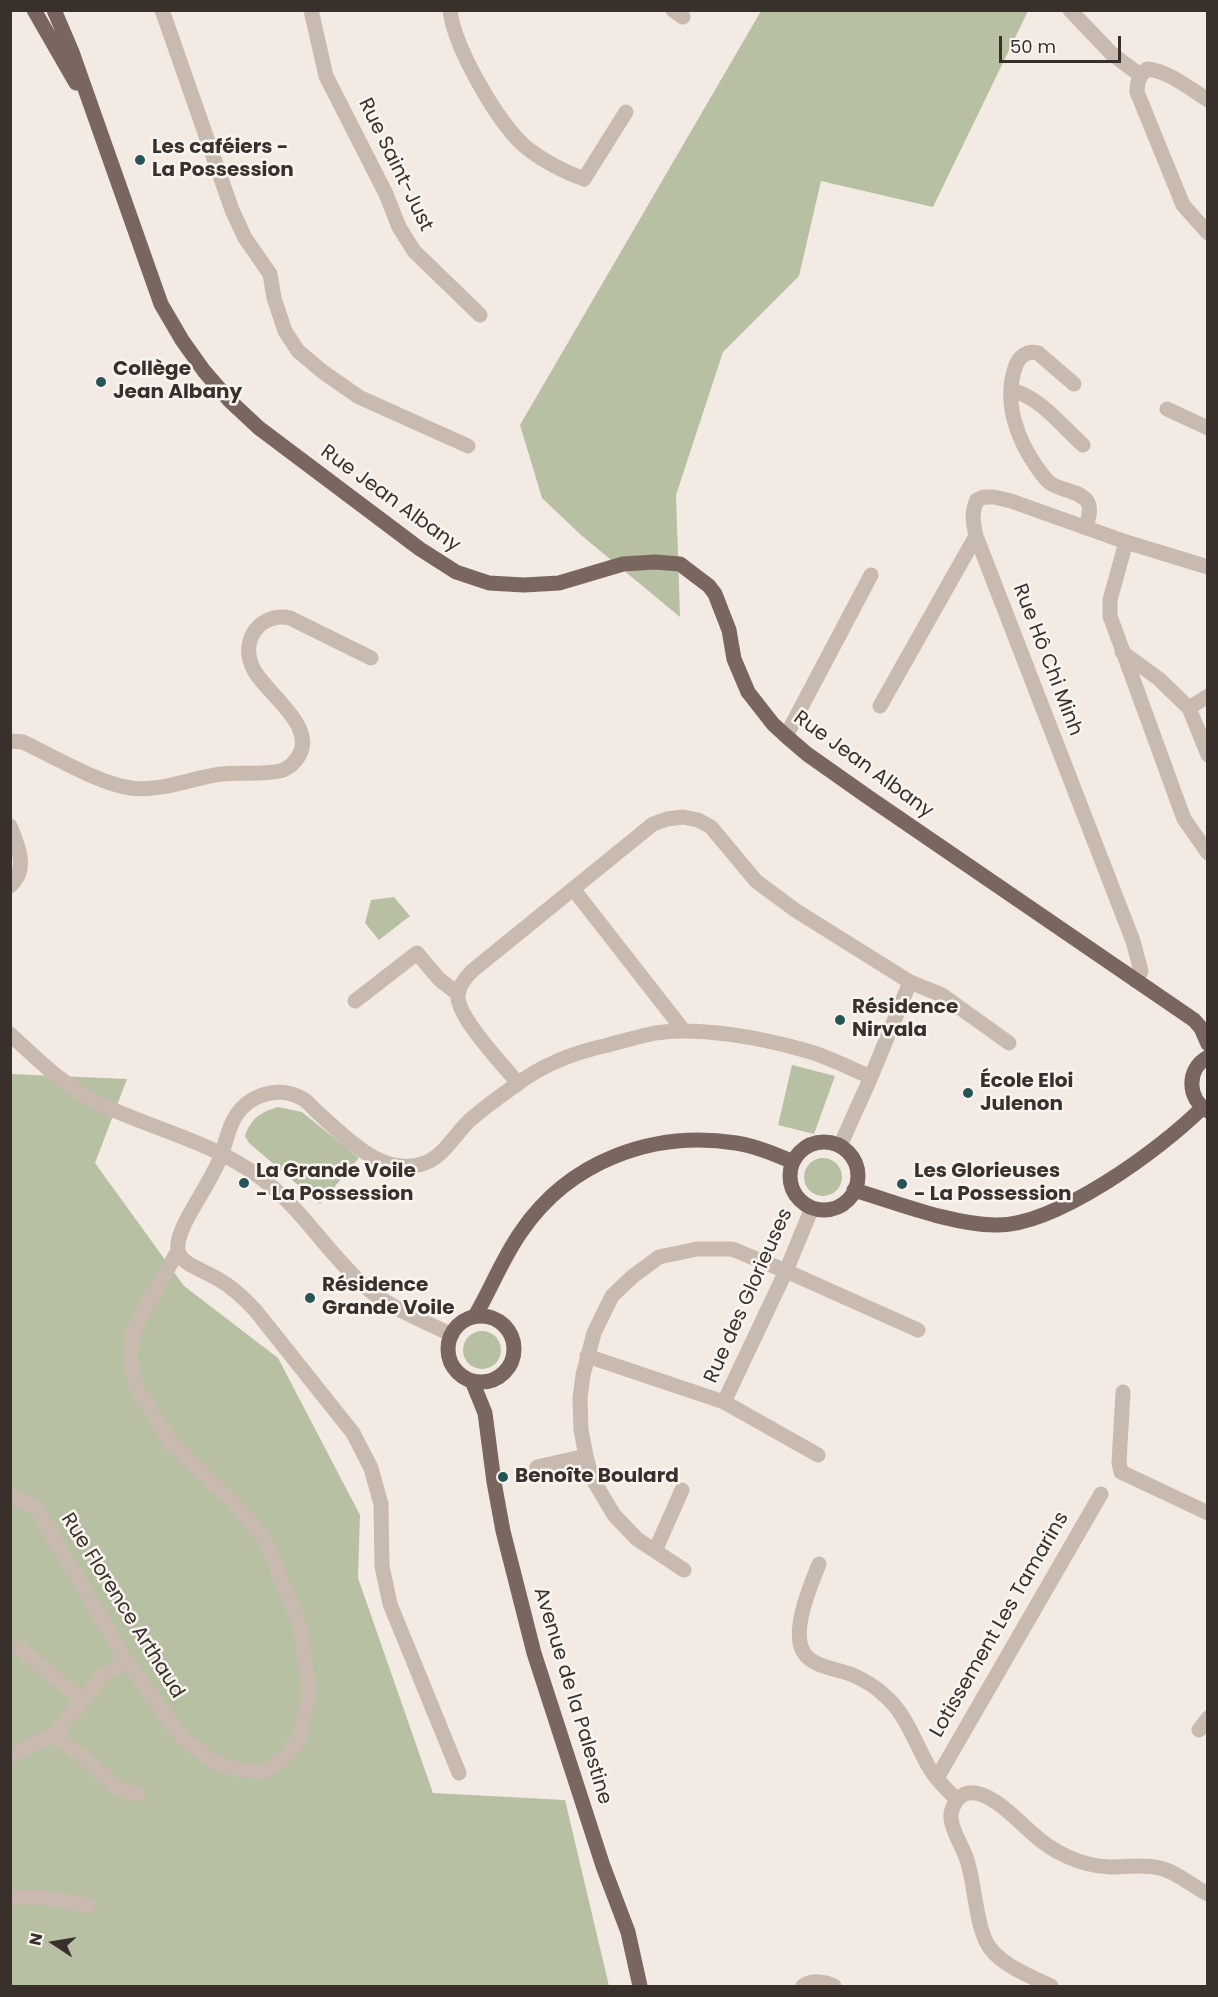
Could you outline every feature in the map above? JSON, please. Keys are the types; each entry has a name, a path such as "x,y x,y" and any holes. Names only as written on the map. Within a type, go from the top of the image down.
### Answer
{"main road":[{"name":"Rue Jean Albany","path":"34,10 90,105"},
{"name":"Rue Jean Albany","path":"54,10 72,52 161,304 204,371 230,401 259,428 420,549 456,572 489,583 524,585 559,583 623,564 655,562 680,564 709,586 715,594 729,630 734,659 748,692 773,724 786,736 807,754 868,797 1194,1020 1201,1028 1208,1044"},
{"path":"854,1190 951,1219 996,1226 1023,1221 1051,1212 1091,1192 1205,1110 1192,1093 1191,1084 1197,1066 1208,1057"},
{"path":"475,1316 495,1319 510,1333 514,1352 506,1370 490,1381 472,1381 464,1377 451,1363 449,1344 452,1335 458,1326 475,1316 521,1231 554,1194 582,1173 621,1153 665,1142 707,1140 738,1143 793,1162"},
{"path":"818,1142 830,1142 840,1146 848,1152 857,1170 854,1190 849,1198 832,1209 812,1208 795,1194 790,1173 793,1162 799,1152 818,1142"},
{"path":"495,1319 493,1296 496,1274"},
{"name":"Avenue de la Palestine","path":"472,1381 485,1413"},
{"name":"Avenue de la Palestine","path":"490,1381 485,1413 503,1531 534,1653 603,1866 628,1932 640,1986"}],"street":[{"path":"162,10 232,210 245,238 270,274 274,298 285,332 298,351 359,397 468,447"},
{"name":"Rue Saint-Just","path":"311,10 327,76 386,194 399,227 414,251 480,315"},
{"path":"450,10 463,50 489,100 512,133 528,148 564,171 584,179 626,112"},
{"path":"1070,10 1112,54 1140,75"},
{"path":"1208,100 1163,73 1147,69 1140,75 1137,92 1183,205 1208,233"},
{"path":"1074,384 1038,353 1031,351 1024,354 1016,365 1011,390 1011,406 1015,423 1029,457 1047,481 1088,502 1090,509 1086,528"},
{"path":"1011,390 1034,399 1083,445"},
{"path":"1167,409 1208,428"},
{"name":"Rue Hô Chi Minh","path":"1136,981 1141,971 1133,941 976,536 972,510 977,500 984,497 1011,501 1126,542 1208,567"},
{"path":"880,706 976,536"},
{"path":"1126,542 1110,600 1110,616 1184,819 1207,845"},
{"path":"786,736 872,575"},
{"path":"10,741 22,742 105,781 132,788 155,787 222,774 254,774 284,770 295,761 301,751 302,738 296,721 252,667 249,645 255,629 269,618 280,616 290,618 371,658"},
{"path":"1122,652 1159,679 1189,708 1208,755"},
{"path":"1189,708 1208,696"},
{"path":"518,1083 463,1016 458,994 464,980 472,971 653,824 683,817 698,820 711,827 756,881 795,910 910,982 942,995 1009,1043"},
{"path":"10,826 20,852 21,870 10,886"},
{"path":"574,890 684,1031"},
{"path":"355,1001 417,953 439,980 458,994"},
{"path":"840,1146 910,982"},
{"path":"459,1773 390,1604 382,1566 381,1504 371,1468 353,1433 255,1310 220,1280 187,1263 180,1257 178,1251 178,1239 222,1154 225,1138 240,1109 259,1094 280,1092 302,1098 361,1150 382,1162 404,1167 426,1163 445,1149 469,1121 538,1070 584,1050 656,1033 684,1031 740,1036 805,1050 871,1077"},
{"path":"10,1034 52,1074 98,1103 222,1154 261,1177 293,1206 367,1288 386,1301 452,1335"},
{"name":"Rue des Glorieuses","path":"724,1402 786,1270 812,1208"},
{"path":"684,1570 637,1539 614,1515 592,1478 586,1456 581,1430 580,1398 587,1356 594,1333 612,1296 632,1277 659,1257 697,1249 732,1249 786,1270 918,1330"},
{"name":"Rue Florence Arthaud","path":"10,1495 36,1508 126,1660 183,1739 215,1762 236,1769 263,1772 285,1757 299,1739 309,1694 301,1628 265,1540 234,1503 172,1444 137,1389 132,1370 130,1360 132,1334 178,1251"},
{"path":"587,1356 724,1402 818,1455"},
{"path":"1123,1392 1120,1472 1208,1514"},
{"path":"537,1467 586,1456"},
{"path":"655,1551 682,1490"},
{"name":"Lotissement Les Tamarins","path":"937,1778 1101,1494"},
{"path":"819,1564 801,1618 800,1645 804,1654 822,1665 855,1676 884,1694 906,1722 937,1778 957,1800"},
{"path":"19,1648 82,1700"},
{"path":"10,1756 56,1734 102,1676 126,1660"},
{"path":"56,1734 121,1790 138,1794"},
{"path":"1052,1986 998,1957 987,1944 969,1867 951,1819 952,1809 962,1795 971,1792 985,1796 1008,1811 1054,1850 1071,1858 1106,1867 1152,1866 1163,1869 1208,1894"},
{"path":"10,1897 39,1897 88,1905"},
{"path":"803,1986 809,1983 826,1982 834,1986"}],"green space":[{"path":"761,11 1028,11 933,207 821,181 799,276 723,352 676,495 680,617 581,535 542,498 520,425"},
{"path":"394,897 410,916 379,940 365,923 371,900"},
{"path":"792,1065 835,1076 814,1134 778,1125"},
{"path":"11,1074 127,1079 95,1163 184,1286 278,1358 360,1515 358,1578 433,1793 565,1800 609,1986 11,1986"},
{"path":"278,1107 302,1112 359,1158 320,1204 249,1143 245,1136 257,1117"},
{"path":"823,1158 836,1164 842,1177 836,1190 823,1196 810,1190 804,1177 810,1164"},
{"path":"482,1331 495,1337 501,1350 495,1363 482,1369 469,1363 463,1350 469,1337"}],"place":[{"name":"Les caféiers - La Possession","path":"140,160"},
{"name":"Collège Jean Albany","path":"101,382"},
{"name":"Résidence Nirvala","path":"840,1020"},
{"name":"École Eloi Julenon","path":"968,1093"},
{"name":"La Grande Voile - La Possession","path":"244,1183"},
{"name":"Les Glorieuses - La Possession","path":"902,1184"},
{"name":"Résidence Grande Voile","path":"310,1298"},
{"name":"Benoîte Boulard","path":"503,1477"}]}
